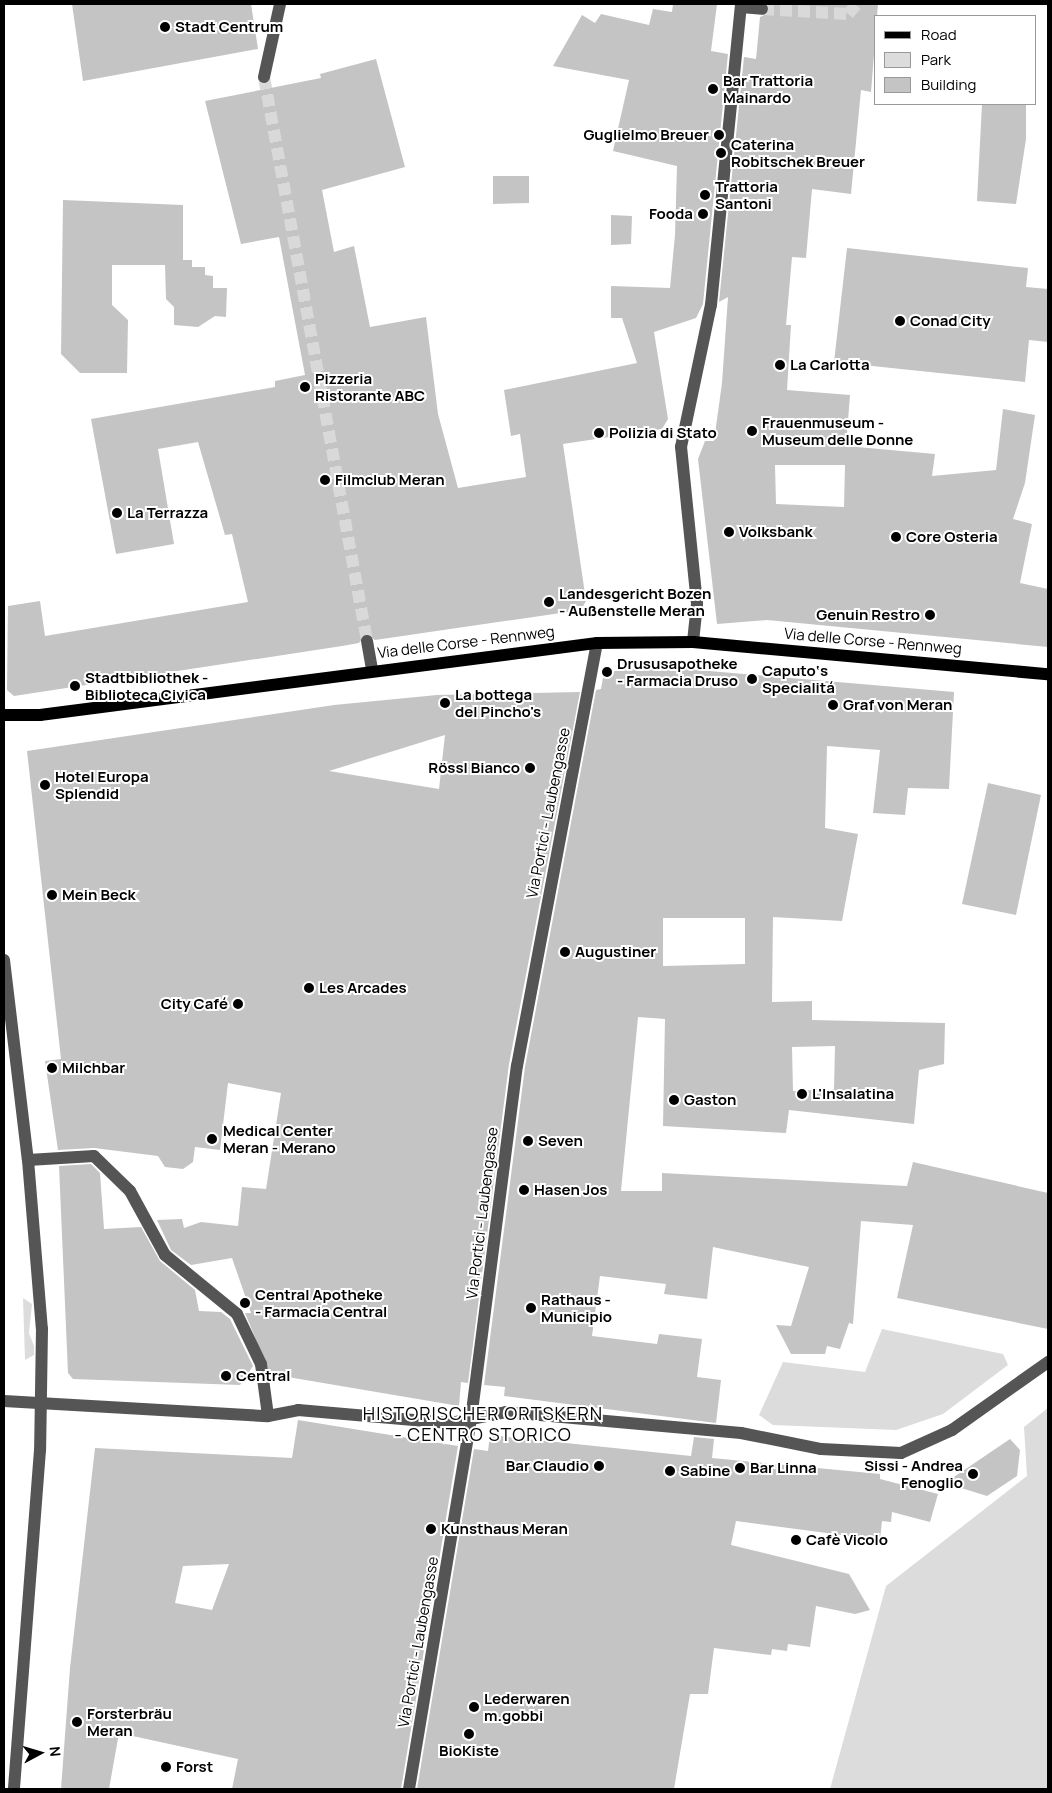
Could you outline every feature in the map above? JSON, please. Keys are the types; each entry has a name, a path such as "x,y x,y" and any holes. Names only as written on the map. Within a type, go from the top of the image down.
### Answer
{"main road":[{"name":"Via delle Corse - Rennweg","path":"4,715 40,715 372,670 597,643 693,642 1048,674"}],"street":[{"path":"264,77 280,4"},
{"path":"693,642 696,604 681,447 711,305 741,5 762,9"},
{"path":"367,642 372,670"},
{"name":"Via Portici - Laubengasse","path":"409,1789 471,1419 517,1066 597,643"},
{"path":"4,960 28,1160 42,1329 41,1403 26,1678 14,1789"},
{"path":"28,1160 94,1156 130,1191 165,1255 237,1314 261,1364 268,1416"},
{"path":"4,1401 268,1416 298,1410 451,1423 506,1412 741,1433 821,1449 901,1453 952,1430 1048,1362"}],"green space":[{"path":"23,1298 32,1304 29,1333 34,1346 34,1355 25,1360"},
{"path":"882,1329 1003,1354 1008,1365 943,1414 896,1430 773,1425 759,1415 783,1362 865,1372"},
{"path":"1048,1408 1048,1789 830,1789 886,1586 1027,1476 1024,1427"}],"building":[{"name":"Stadt Centrum","path":"72,4 251,4 258,49 83,81"},
{"path":"673,4 717,4 711,51 728,54 703,304 696,318 654,332 668,419 662,429 563,444 586,601 581,610 375,640 366,633 359,643 14,696 7,690 8,606 40,601 45,636 248,602 232,534 225,535 198,442 158,449 174,544 116,554 91,419 275,387 275,381 305,375 279,237 241,244 205,101 321,78 320,74 376,59 405,167 322,190 334,252 354,246 370,327 426,317 438,414 458,488 526,477 520,434 511,436 504,390 637,363 622,318 611,318 611,286 670,288 675,235 677,166 613,151 629,80 553,66 582,15 595,23 601,14 649,25 653,9 672,12"},
{"path":"768,4 878,4 877,15 874,15 874,54 871,92 861,90 851,194 812,189 806,258 792,257 786,325 791,325 787,390 850,395 846,446 935,454 932,476 996,470 1003,409 1035,415 1025,483 1013,519 1032,524 1020,583 1048,589 1048,647 767,620 717,624 698,459 705,441 714,441 722,383 728,297 719,302 744,57 756,59 760,17 769,13","holes":["775,465 845,465 844,507 776,504"]},
{"path":"982,105 1026,105 1026,139 1016,204 977,201"},
{"path":"493,176 529,176 529,203 493,204"},
{"path":"63,200 183,205 183,260 192,260 192,267 205,267 205,275 213,276 213,288 227,288 226,317 215,316 198,327 174,325 174,307 166,299 165,265 112,265 112,305 128,320 127,373 80,373 61,354"},
{"path":"611,215 632,216 631,244 611,245"},
{"path":"847,248 1028,268 1026,287 1048,289 1048,342 1029,340 1025,382 834,362"},
{"path":"663,667 954,692 949,789 908,788 905,815 873,813 880,750 827,746 825,828 858,834 842,921 773,917 772,1002 812,1001 812,1020 945,1023 944,1064 919,1070 914,1124 789,1110 786,1133 663,1126 665,1019 638,1017 621,1191 662,1191 662,1173 907,1186 913,1162 1048,1193 1048,1329 897,1298 913,1225 861,1221 853,1324 849,1323 840,1349 827,1346 825,1354 791,1354 776,1325 791,1326 809,1267 713,1247 707,1299 664,1294 666,1284 600,1276 592,1336 657,1344 659,1334 702,1339 697,1377 721,1380 716,1423 504,1396 505,1387 484,1385 525,1067 596,690 601,689 604,672","holes":["663,918 745,918 745,964 663,966","835,1046 834,1089 793,1091 792,1047"]},
{"path":"580,692 509,1064 468,1383 461,1382 459,1406 270,1374 245,1313 251,1313 232,1258 191,1265 171,1250 157,1220 182,1219 184,1228 201,1222 238,1226 242,1187 266,1189 281,1093 228,1083 220,1150 195,1147 193,1162 183,1169 165,1167 158,1156 94,1148 58,1150 45,1061 61,1059 27,751 334,705 437,695","holes":["445,735 439,789 329,771"]},
{"path":"988,783 1041,795 1016,915 962,904"},
{"path":"91,1164 100,1173 104,1229 141,1227 160,1261 195,1290 199,1311 221,1312 230,1319 253,1366 240,1385 73,1379 68,1373 59,1166"},
{"path":"298,1420 458,1446 401,1789 232,1789 238,1759 119,1733 109,1789 61,1789 70,1668 95,1448 292,1458","holes":["229,1564 212,1610 175,1603 183,1566"]},
{"path":"490,1435 691,1456 694,1437 714,1439 712,1458 880,1474 880,1479 938,1494 930,1522 892,1512 891,1522 882,1521 880,1540 736,1521 731,1545 849,1574 870,1610 855,1614 816,1606 810,1647 788,1644 787,1651 772,1649 771,1655 714,1648 708,1694 690,1694 674,1789 417,1789 474,1449 488,1451"},
{"path":"1010,1439 1020,1450 1017,1476 987,1496 945,1483"}],"tunnel":[{"path":"762,9 848,14 857,4"},
{"path":"264,77 367,641"}],"place":[{"name":"Stadt Centrum","path":"165,27"},
{"name":"Bar Trattoria Mainardo","path":"713,89"},
{"name":"Guglielmo Breuer","path":"719,135"},
{"name":"Caterina Robitschek Breuer","path":"721,153"},
{"name":"Trattoria Santoni","path":"705,195"},
{"name":"Fooda","path":"703,214"},
{"name":"Conad City","path":"900,321"},
{"name":"La Carlotta","path":"780,365"},
{"name":"Pizzeria Ristorante ABC","path":"305,387"},
{"name":"Frauenmuseum - Museum delle Donne","path":"752,431"},
{"name":"Polizia di Stato","path":"599,433"},
{"name":"Filmclub Meran","path":"325,480"},
{"name":"La Terrazza","path":"117,513"},
{"name":"Volksbank","path":"729,532"},
{"name":"Core Osteria","path":"896,537"},
{"name":"Landesgericht Bozen - Außenstelle Meran","path":"549,602"},
{"name":"Genuin Restro","path":"930,615"},
{"name":"Drususapotheke - Farmacia Druso","path":"607,672"},
{"name":"Caputo‘s Specialitá","path":"752,679"},
{"name":"Stadtbibliothek - Biblioteca Civica","path":"75,686"},
{"name":"La bottega del Pincho's","path":"445,703"},
{"name":"Graf von Meran","path":"833,705"},
{"name":"Rössl Bianco","path":"530,768"},
{"name":"Hotel Europa Splendid","path":"45,785"},
{"name":"Mein Beck","path":"52,895"},
{"name":"Augustiner","path":"565,952"},
{"name":"Les Arcades","path":"309,988"},
{"name":"City Café","path":"238,1004"},
{"name":"Milchbar","path":"52,1068"},
{"name":"L'Insalatina","path":"802,1094"},
{"name":"Gaston","path":"674,1100"},
{"name":"Medical Center Meran - Merano","path":"212,1139"},
{"name":"Seven","path":"528,1141"},
{"name":"Hasen Jos","path":"524,1190"},
{"name":"Central Apotheke - Farmacia Central","path":"245,1303"},
{"name":"Rathaus - Municipio","path":"531,1308"},
{"name":"Central","path":"226,1376"},
{"name":"Bar Claudio","path":"599,1466"},
{"name":"Bar Linna","path":"740,1468"},
{"name":"Sabine","path":"670,1471"},
{"name":"Sissi - Andrea Fenoglio","path":"973,1474"},
{"name":"Kunsthaus Meran","path":"431,1529"},
{"name":"Cafè Vicolo","path":"796,1540"},
{"name":"Lederwaren m.gobbi","path":"474,1707"},
{"name":"Forsterbräu Meran","path":"77,1722"},
{"name":"BioKiste","path":"469,1734"},
{"name":"Forst","path":"166,1767"}],"district":[{"name":"HISTORISCHER ORTSKERN - CENTRO STORICO","path":"483,1424"}]}
